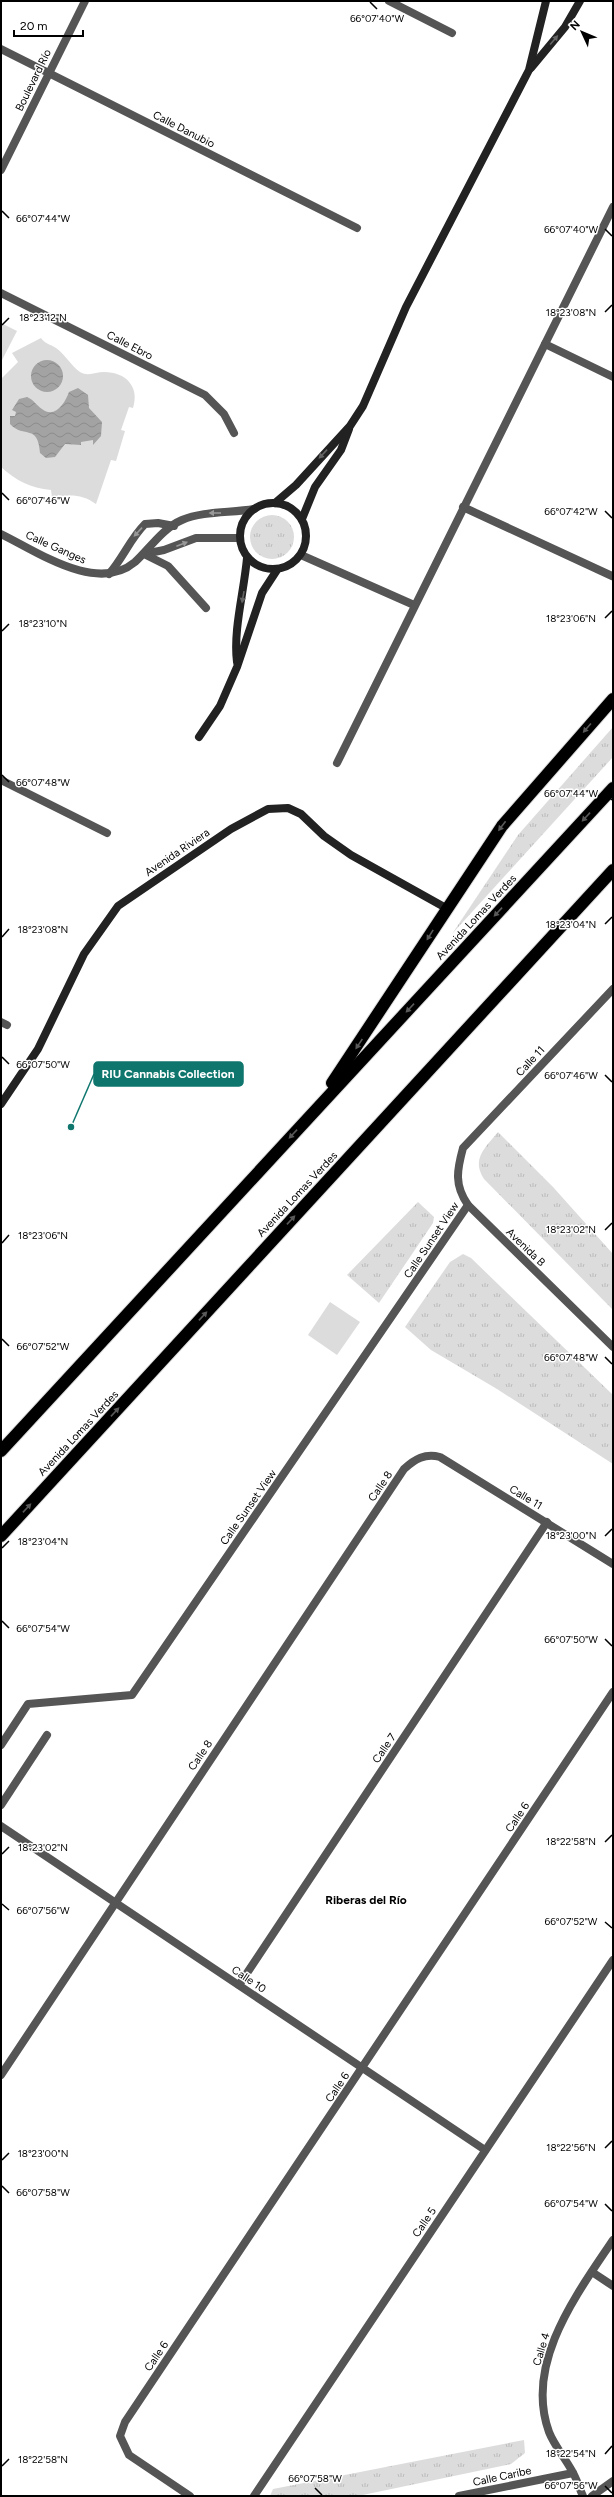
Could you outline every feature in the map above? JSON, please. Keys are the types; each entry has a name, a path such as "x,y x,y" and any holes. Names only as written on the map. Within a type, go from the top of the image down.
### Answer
{"highway":[{"path":"308,1118 383,1009 446,908 502,826 613,699"},
{"name":"Avenida Lomas Verdes","path":"1,1451 613,788"},
{"name":"Avenida Lomas Verdes","path":"1,1536 613,870"}],"street":[{"name":"Boulevard Río","path":"1,170 85,1"},
{"path":"389,1 452,32"},
{"path":"529,70 546,1"},
{"path":"275,503 296,485 350,426 363,406 406,307 529,70 565,27 580,1"},
{"name":"Calle Danubio","path":"1,49 357,228"},
{"path":"337,762 613,207"},
{"name":"Calle Ebro","path":"1,293 205,395 224,414 234,433"},
{"path":"545,344 613,377"},
{"path":"302,519 315,487 341,450 350,426"},
{"path":"275,503 291,508 302,519 306,530 307,540 301,555 288,567 277,570 256,565 247,558 241,549 240,538 241,527 254,509 264,504 275,503"},
{"path":"463,507 612,576"},
{"name":"Calle Ganges","path":"1,534 72,568 90,574 109,574 126,569 144,554 160,536 181,520 204,513 228,513 254,509"},
{"path":"109,574 120,560 127,544 145,524 158,523 174,526"},
{"name":"Calle Ganges","path":"144,554 164,550 196,538 240,538"},
{"path":"144,554 168,566 206,608"},
{"path":"301,555 414,605"},
{"path":"237,667 235,646 244,593 247,558"},
{"path":"199,738 220,706 237,667 262,593 277,570"},
{"path":"1,780 107,833"},
{"name":"Avenida Riviera","path":"1,1104 38,1049 84,954 118,906 231,829 268,809 288,808 301,814 324,836 351,855 446,908"},
{"name":"Calle 11","path":"463,1148 613,989"},
{"name":"Avenida B","path":"463,1148 457,1171 457,1185 468,1205 613,1347"},
{"name":"Calle Sunset View","path":"1,1745 28,1704 132,1695 468,1205"},
{"name":"Calle 11","path":"424,1456 440,1457 613,1564"},
{"name":"Calle 8","path":"1,2075 404,1469 415,1460 424,1456"},
{"name":"Calle 7","path":"239,1985 547,1522"},
{"name":"Calle 6","path":"190,2496 129,2455 122,2443 121,2430 613,1692"},
{"path":"1,1804 48,1735"},
{"name":"Calle 10","path":"1,1826 485,2150"},
{"name":"Calle 5","path":"254,2496 613,1960"},
{"name":"Calle 4","path":"583,2496 573,2473 549,2433 544,2416 544,2386 552,2348 566,2313 613,2240"},
{"path":"592,2272 613,2286"},
{"name":"Calle Caribe","path":"459,2496 573,2473"},
{"path":"592,2496 613,2481"}],"green space":[{"path":"1,323 17,331 1,362"},
{"path":"41,338 59,351 80,372 86,374 104,372 112,373 125,378 133,387 135,400 133,408 129,407 121,430 125,431 116,461 111,460 96,504 86,498 75,496 52,498 51,490 30,486 1,467 1,379 18,362 12,353"},
{"path":"268,515 276,515 281,516 288,521 293,528 293,546 288,553 281,558 268,559 260,556 253,549 250,541 250,533 253,525 260,518"},
{"path":"613,727 613,757 452,934 518,835"},
{"path":"498,1132 553,1187 613,1254 613,1310 484,1179 480,1172 479,1160 484,1149"},
{"path":"418,1202 434,1217 433,1223 379,1303 347,1275"},
{"path":"463,1254 471,1258 613,1395 613,1464 497,1389 431,1350 405,1327 450,1262"},
{"path":"330,1302 360,1322 337,1355 308,1335"},
{"path":"524,2440 525,2453 511,2464 358,2496 270,2496 273,2489"}],"water":[{"path":"44,360 50,360 59,364 63,376 59,388 50,392 44,392 35,388 31,379 31,373 35,364"},
{"path":"78,388 88,395 89,408 102,422 101,436 93,445 93,440 81,442 81,445 65,444 55,457 46,458 40,453 39,444 33,435 20,431 10,424 10,416 15,416 16,412 12,410 19,399 27,397 47,412 55,411 65,401 69,392"}],"place":[{"name":"RIU Cannabis Collection","path":"71,1127"}],"district":[{"name":"Riberas del Río","path":"366,1900"}]}
